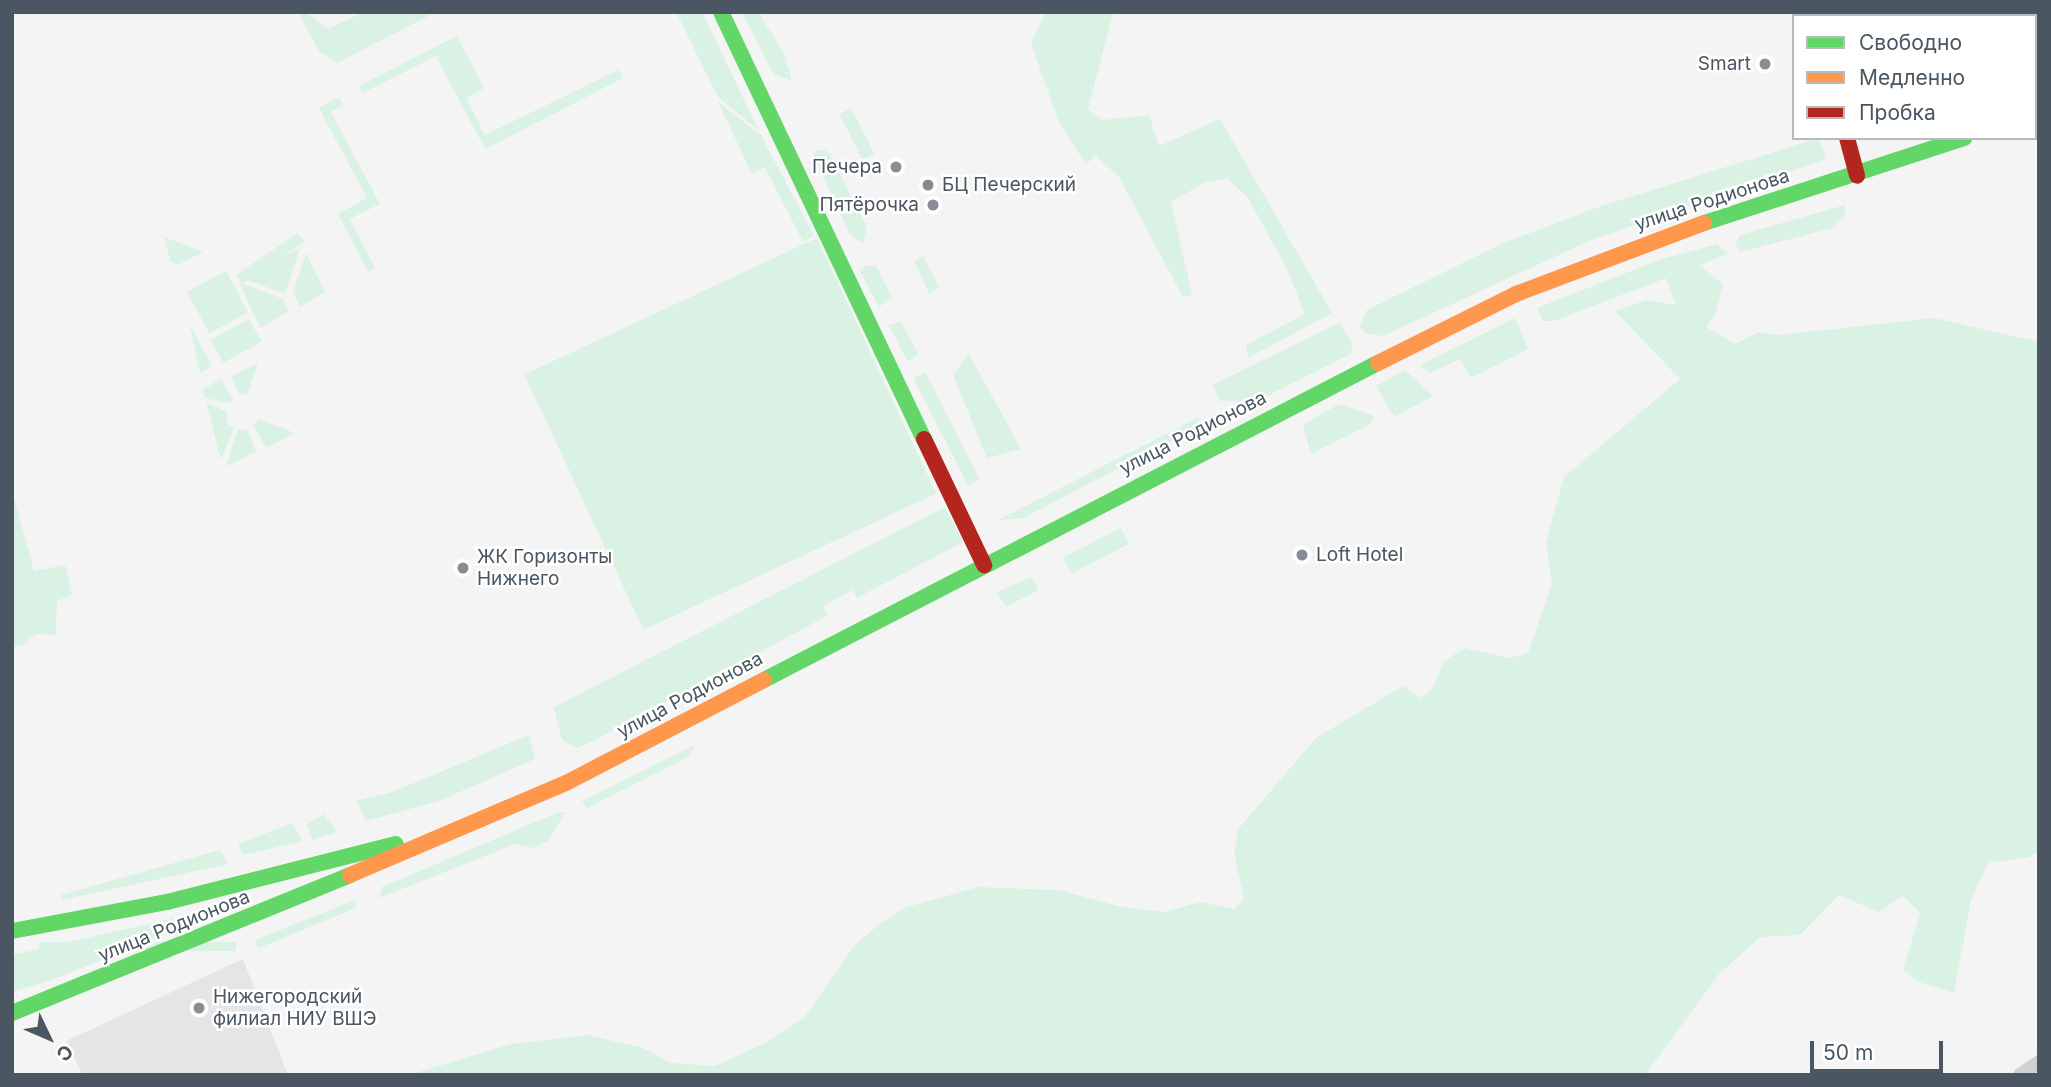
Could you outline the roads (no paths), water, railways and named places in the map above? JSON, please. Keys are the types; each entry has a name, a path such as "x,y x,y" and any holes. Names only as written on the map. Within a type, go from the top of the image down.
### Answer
{"main road":[{"path":"721,12 984,565"},
{"path":"1848,140 1857,176"},
{"name":"улица Родионова","path":"12,1013 467,827 689,721 984,565 1516,294 1693,228 1857,176 1958,140"},
{"name":"улица Родионова","path":"12,931 167,902 467,827"}],"street":[{"path":"2020,1075 2039,1062"}],"place":[{"name":"Smart","path":"1765,64"},
{"name":"Печера","path":"896,167"},
{"name":"БЦ Печерский","path":"928,185"},
{"name":"Пятёрочка","path":"933,205"},
{"name":"Loft Hotel","path":"1302,555"},
{"name":"ЖК Горизонты Нижнего","path":"463,568"},
{"name":"Нижегородский филиал НИУ ВШЭ","path":"199,1008"}]}
